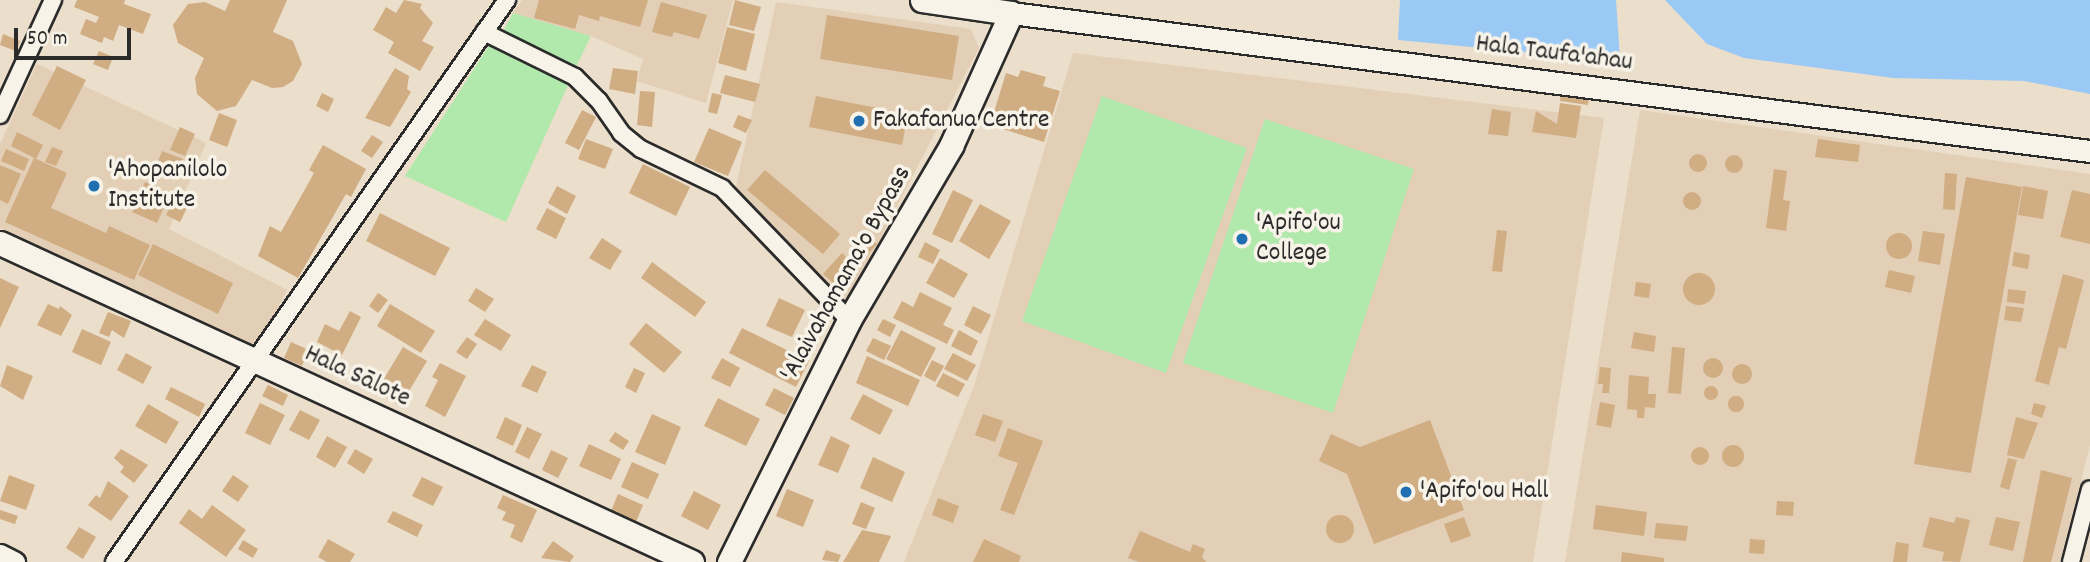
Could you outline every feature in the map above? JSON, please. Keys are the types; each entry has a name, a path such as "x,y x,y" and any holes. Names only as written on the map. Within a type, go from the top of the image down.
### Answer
{"main road":[{"path":"922,0 1012,6"},
{"name":"'Alaivahamama'o Bypass","path":"729,562 849,320 951,146 1012,6"},
{"name":"Hala Sālote","path":"0,243 692,562"}],"street":[{"path":"0,115 53,0"},
{"path":"114,562 507,0"},
{"name":"Hala Taufa'ahau","path":"1012,6 2090,150"},
{"path":"484,32 575,78 599,101 621,133 641,149 722,188 849,320"},
{"path":"2071,562 2090,489"},
{"path":"0,555 15,562"}],"shaded area":[{"path":"522,0 733,0 706,103 637,81 643,59 591,36 513,13"},
{"path":"776,2 971,29 979,48 852,293 844,298 734,196"},
{"name":"'Apifo'ou College","path":"1073,53 1604,118 1533,562 904,562 974,386"},
{"name":"'Ahopanilolo Institute","path":"37,64 206,143 169,229 287,290 259,343 248,345 0,228 0,144"},
{"path":"1640,110 2090,174 2090,445 2060,562 1565,562"}],"green space":[{"path":"513,13 591,36 574,71 501,35"},
{"path":"490,44 569,83 506,222 405,176"},
{"path":"1102,96 1247,148 1166,373 1022,321"},
{"path":"1265,119 1414,169 1333,413 1183,363"}],"water":[{"path":"1400,0 1616,0 1620,59 1611,66 1566,56 1398,40"},
{"path":"1665,0 2090,0 2090,94 2024,81 1893,78 1744,58 1707,44"}],"building":[{"path":"77,0 125,0 124,4 151,14 143,34 119,25 113,41 104,37 102,43 80,34 86,19 96,23 99,17 74,7"},
{"path":"230,0 287,0 273,32 293,41 302,64 293,81 283,87 272,88 252,80 236,106 217,111 197,94 195,78 204,58 178,43 173,25 188,4 205,2 225,11"},
{"path":"404,0 422,4 420,8 433,23 422,41 434,47 420,71 388,53 394,42 373,30 386,7 396,13"},
{"path":"539,0 648,0 640,27 600,16 599,21 579,15 575,29 534,18"},
{"path":"735,0 761,7 754,31 729,25"},
{"path":"661,2 707,15 699,39 674,32 672,37 652,32"},
{"path":"827,15 959,36 952,80 820,59"},
{"path":"727,27 755,34 746,71 718,63"},
{"path":"3,34 20,41 16,51 0,45"},
{"path":"99,51 113,57 108,70 93,64"},
{"path":"57,66 86,80 60,130 32,115"},
{"path":"395,68 409,76 407,89 411,92 390,127 365,118"},
{"path":"613,68 638,71 635,94 609,89"},
{"path":"1021,70 1046,77 1043,86 1060,91 1044,142 990,125 1006,73 1018,77"},
{"path":"725,75 760,84 755,102 720,93"},
{"path":"1562,88 1590,92 1588,105 1560,101"},
{"path":"640,91 655,92 652,127 637,125"},
{"path":"322,93 334,99 328,112 316,106"},
{"path":"712,93 722,95 717,114 708,112"},
{"name":"Fakafanua Centre","path":"816,96 908,114 902,145 809,127"},
{"path":"1560,103 1581,106 1576,138 1532,132 1536,111 1557,124"},
{"path":"1492,109 1511,112 1508,136 1488,134"},
{"path":"582,110 596,117 579,150 565,143"},
{"path":"219,113 237,120 227,147 209,140"},
{"path":"738,115 752,120 746,133 733,127"},
{"path":"180,127 195,134 185,156 170,150"},
{"path":"709,128 742,142 728,176 694,162"},
{"path":"17,132 43,145 36,159 11,146"},
{"path":"372,135 383,142 372,158 361,151"},
{"path":"586,139 613,149 605,169 578,159"},
{"path":"1818,139 1860,145 1858,162 1815,157"},
{"path":"323,145 366,169 351,197 346,194 298,278 258,256 270,226 281,232 314,173 309,170"},
{"path":"52,147 63,151 56,166 45,162"},
{"path":"6,149 29,159 24,171 1,161"},
{"path":"162,151 183,159 176,175 156,166"},
{"path":"1698,154 1704,157 1707,163 1704,169 1698,172 1692,169 1689,163 1692,157"},
{"path":"1734,155 1740,158 1743,164 1740,170 1734,173 1728,170 1725,164 1728,158"},
{"path":"34,158 67,173 51,208 106,233 109,226 150,245 134,280 5,222"},
{"path":"643,164 690,187 676,216 629,193"},
{"path":"0,165 21,174 8,204 0,200"},
{"path":"1774,169 1787,171 1783,200 1790,201 1786,231 1766,228"},
{"path":"765,170 840,234 823,254 747,190"},
{"path":"1945,173 1957,174 1955,210 1943,209"},
{"path":"1966,177 2022,187 1971,473 1914,464"},
{"path":"145,182 170,194 157,223 132,212"},
{"path":"557,186 576,196 567,214 548,203"},
{"path":"2023,186 2048,191 2043,219 2018,215"},
{"path":"953,190 973,200 952,243 932,234"},
{"path":"2072,190 2090,194 2090,244 2060,237"},
{"path":"1692,192 1698,195 1701,201 1698,207 1692,210 1686,207 1683,201 1686,195"},
{"path":"176,195 190,202 180,222 166,215"},
{"path":"980,204 1011,221 989,259 959,241"},
{"path":"547,208 566,218 556,239 536,229"},
{"path":"380,213 450,248 435,276 366,241"},
{"path":"1497,230 1507,231 1502,272 1492,271"},
{"path":"1923,231 1945,234 1940,265 1918,261"},
{"path":"864,232 877,244 868,254 854,243"},
{"path":"1899,233 1908,237 1912,246 1908,255 1899,259 1890,255 1886,246 1890,237"},
{"path":"602,238 622,251 610,270 589,258"},
{"path":"925,242 940,250 933,264 918,257"},
{"path":"153,244 233,283 218,314 138,275"},
{"path":"2014,252 2030,255 2028,269 2012,266"},
{"path":"842,253 859,269 840,289 823,274"},
{"path":"940,258 968,274 954,298 926,283"},
{"path":"652,262 706,302 695,317 641,278"},
{"path":"1889,270 1915,276 1911,293 1885,287"},
{"path":"1699,273 1710,278 1715,289 1710,300 1699,305 1688,300 1683,289 1688,278"},
{"path":"2063,274 2084,280 2066,349 2059,347 2049,385 2035,381"},
{"path":"0,278 19,287 0,328"},
{"path":"1636,282 1651,284 1649,298 1634,296"},
{"path":"476,288 494,299 485,312 468,301"},
{"path":"2008,289 2026,291 2024,304 2007,302"},
{"path":"920,292 952,308 943,325 954,330 947,344 893,318 902,301 913,307"},
{"path":"378,293 388,300 378,313 369,306"},
{"path":"779,298 805,310 792,337 766,326"},
{"path":"48,304 59,309 60,306 72,315 61,336 37,325"},
{"path":"390,304 435,331 421,353 377,326"},
{"path":"973,306 991,315 981,334 964,325"},
{"path":"2006,306 2024,308 2021,322 2004,320"},
{"path":"350,311 361,317 342,355 317,342 325,324 339,331"},
{"path":"108,312 131,321 124,338 112,330 109,337 99,333"},
{"path":"485,319 511,335 501,351 474,335"},
{"path":"883,319 896,325 890,337 877,330"},
{"path":"646,323 682,352 664,373 629,344"},
{"path":"742,328 809,361 796,387 729,353"},
{"path":"82,329 111,342 101,365 72,352"},
{"path":"901,330 936,348 921,377 886,359"},
{"path":"959,330 978,341 971,356 951,346"},
{"path":"1634,332 1656,336 1654,352 1631,348"},
{"path":"467,337 477,344 467,359 456,352"},
{"path":"873,338 891,346 884,360 866,351"},
{"path":"291,342 309,350 302,366 284,358"},
{"path":"403,347 427,361 400,406 376,392"},
{"path":"1672,347 1685,348 1681,394 1668,393"},
{"path":"126,353 152,367 143,384 117,370"},
{"path":"953,353 976,365 967,381 944,369"},
{"path":"867,356 920,380 908,406 856,383"},
{"path":"722,358 740,368 730,387 711,378"},
{"path":"1713,358 1720,361 1723,368 1720,375 1713,378 1706,375 1703,368 1706,361"},
{"path":"932,360 944,366 935,382 924,376"},
{"path":"440,363 466,376 445,417 425,406 438,380 432,377"},
{"path":"1742,364 1749,367 1752,374 1749,381 1742,384 1735,381 1732,374 1735,367"},
{"path":"7,365 33,376 23,400 0,386"},
{"path":"532,365 547,372 537,393 521,386"},
{"path":"1600,367 1611,368 1609,393 1602,393 1603,384 1598,384"},
{"path":"634,368 645,373 636,393 625,387"},
{"path":"943,373 965,384 958,397 936,386"},
{"path":"1629,375 1649,377 1648,394 1656,394 1655,408 1645,407 1644,418 1637,418 1637,410 1627,409"},
{"path":"268,385 288,395 283,406 262,396"},
{"path":"1708,386 1714,386 1718,393 1714,400 1708,400 1704,396 1704,390"},
{"path":"171,387 205,404 199,417 165,399"},
{"path":"774,388 794,398 785,415 765,405"},
{"path":"863,394 893,410 880,435 850,419"},
{"path":"1733,396 1739,396 1744,404 1742,410 1733,412 1728,407 1728,401"},
{"path":"718,398 760,419 746,446 704,426"},
{"path":"1600,402 1615,405 1611,428 1596,425"},
{"path":"260,403 285,415 270,445 245,433"},
{"path":"2034,403 2046,406 2042,418 2031,414"},
{"path":"148,404 179,422 166,444 135,426"},
{"path":"300,410 320,420 309,440 289,430"},
{"path":"652,414 681,427 665,465 635,452"},
{"path":"983,414 1003,421 995,442 975,435"},
{"path":"505,417 522,425 513,446 496,438"},
{"path":"2016,417 2038,423 2024,459 2007,455"},
{"name":"'Apifo'ou Hall","path":"1430,420 1464,510 1374,544 1347,474 1319,461 1331,434 1360,447"},
{"path":"527,427 542,434 529,459 515,452"},
{"path":"1008,428 1043,441 1014,515 1000,510 1018,463 998,456"},
{"path":"615,432 629,441 623,450 609,441"},
{"path":"327,436 347,447 335,468 316,457"},
{"path":"831,436 850,445 838,473 818,465"},
{"path":"589,444 621,459 611,480 579,466"},
{"path":"1733,445 1741,448 1744,456 1741,464 1733,467 1725,464 1722,456 1725,448"},
{"path":"1696,447 1704,447 1709,456 1707,463 1696,465 1691,460 1691,452"},
{"path":"121,449 148,465 134,483 120,472 124,467 114,458"},
{"path":"355,449 373,459 364,474 347,463"},
{"path":"551,450 568,458 558,478 542,470"},
{"path":"873,457 905,472 892,502 860,488"},
{"path":"2008,458 2017,460 2009,490 2000,487"},
{"path":"632,462 659,474 648,499 621,487"},
{"path":"2041,470 2072,478 2051,562 2023,562"},
{"path":"9,475 35,485 26,510 0,501"},
{"path":"233,475 249,486 238,502 222,491"},
{"path":"422,477 443,487 433,506 412,496"},
{"path":"108,481 129,496 111,521 88,505 96,495 100,498"},
{"path":"787,489 814,500 803,527 776,516"},
{"path":"694,491 721,505 708,530 681,516"},
{"path":"618,494 643,505 636,522 611,511"},
{"path":"503,495 537,510 522,543 510,537 515,525 502,520 506,512 497,508"},
{"path":"938,498 959,506 953,523 932,515"},
{"path":"1777,501 1794,502 1793,516 1776,515"},
{"path":"861,502 875,508 866,529 852,524"},
{"path":"212,505 246,530 226,557 179,523 189,509 202,519"},
{"path":"1596,505 1647,512 1644,536 1593,529"},
{"path":"0,510 18,516 15,524 0,519"},
{"path":"393,511 423,525 417,537 387,522"},
{"path":"1340,515 1350,519 1354,529 1350,539 1340,543 1330,539 1326,529 1330,519"},
{"path":"1464,517 1471,536 1451,543 1444,524"},
{"path":"1930,517 1954,523 1956,517 1970,520 1960,562 1942,561 1944,552 1922,547"},
{"path":"1996,517 2020,522 2013,551 1989,545"},
{"path":"1656,523 1688,526 1686,541 1654,538"},
{"path":"79,527 96,537 83,559 66,548"},
{"path":"862,530 891,536 879,562 843,562"},
{"path":"1140,531 1190,552 1193,544 1205,549 1202,557 1206,562 1139,562 1128,558"},
{"path":"328,539 355,554 350,562 327,562 318,557"},
{"path":"984,539 1021,556 1019,562 973,562"},
{"path":"1750,539 1765,540 1764,554 1749,553"},
{"path":"243,540 258,549 253,558 238,549"},
{"path":"553,541 574,556 570,562 541,558"},
{"path":"1896,542 1909,544 1907,562 1893,562"},
{"path":"826,550 841,555 838,562 822,560"},
{"path":"1622,552 1664,558 1664,562 1621,562"}],"place":[{"name":"Fakafanua Centre","path":"859,121"},
{"name":"'Ahopanilolo Institute","path":"94,186"},
{"name":"'Apifo'ou College","path":"1242,239"},
{"name":"'Apifo'ou Hall","path":"1406,492"}]}
